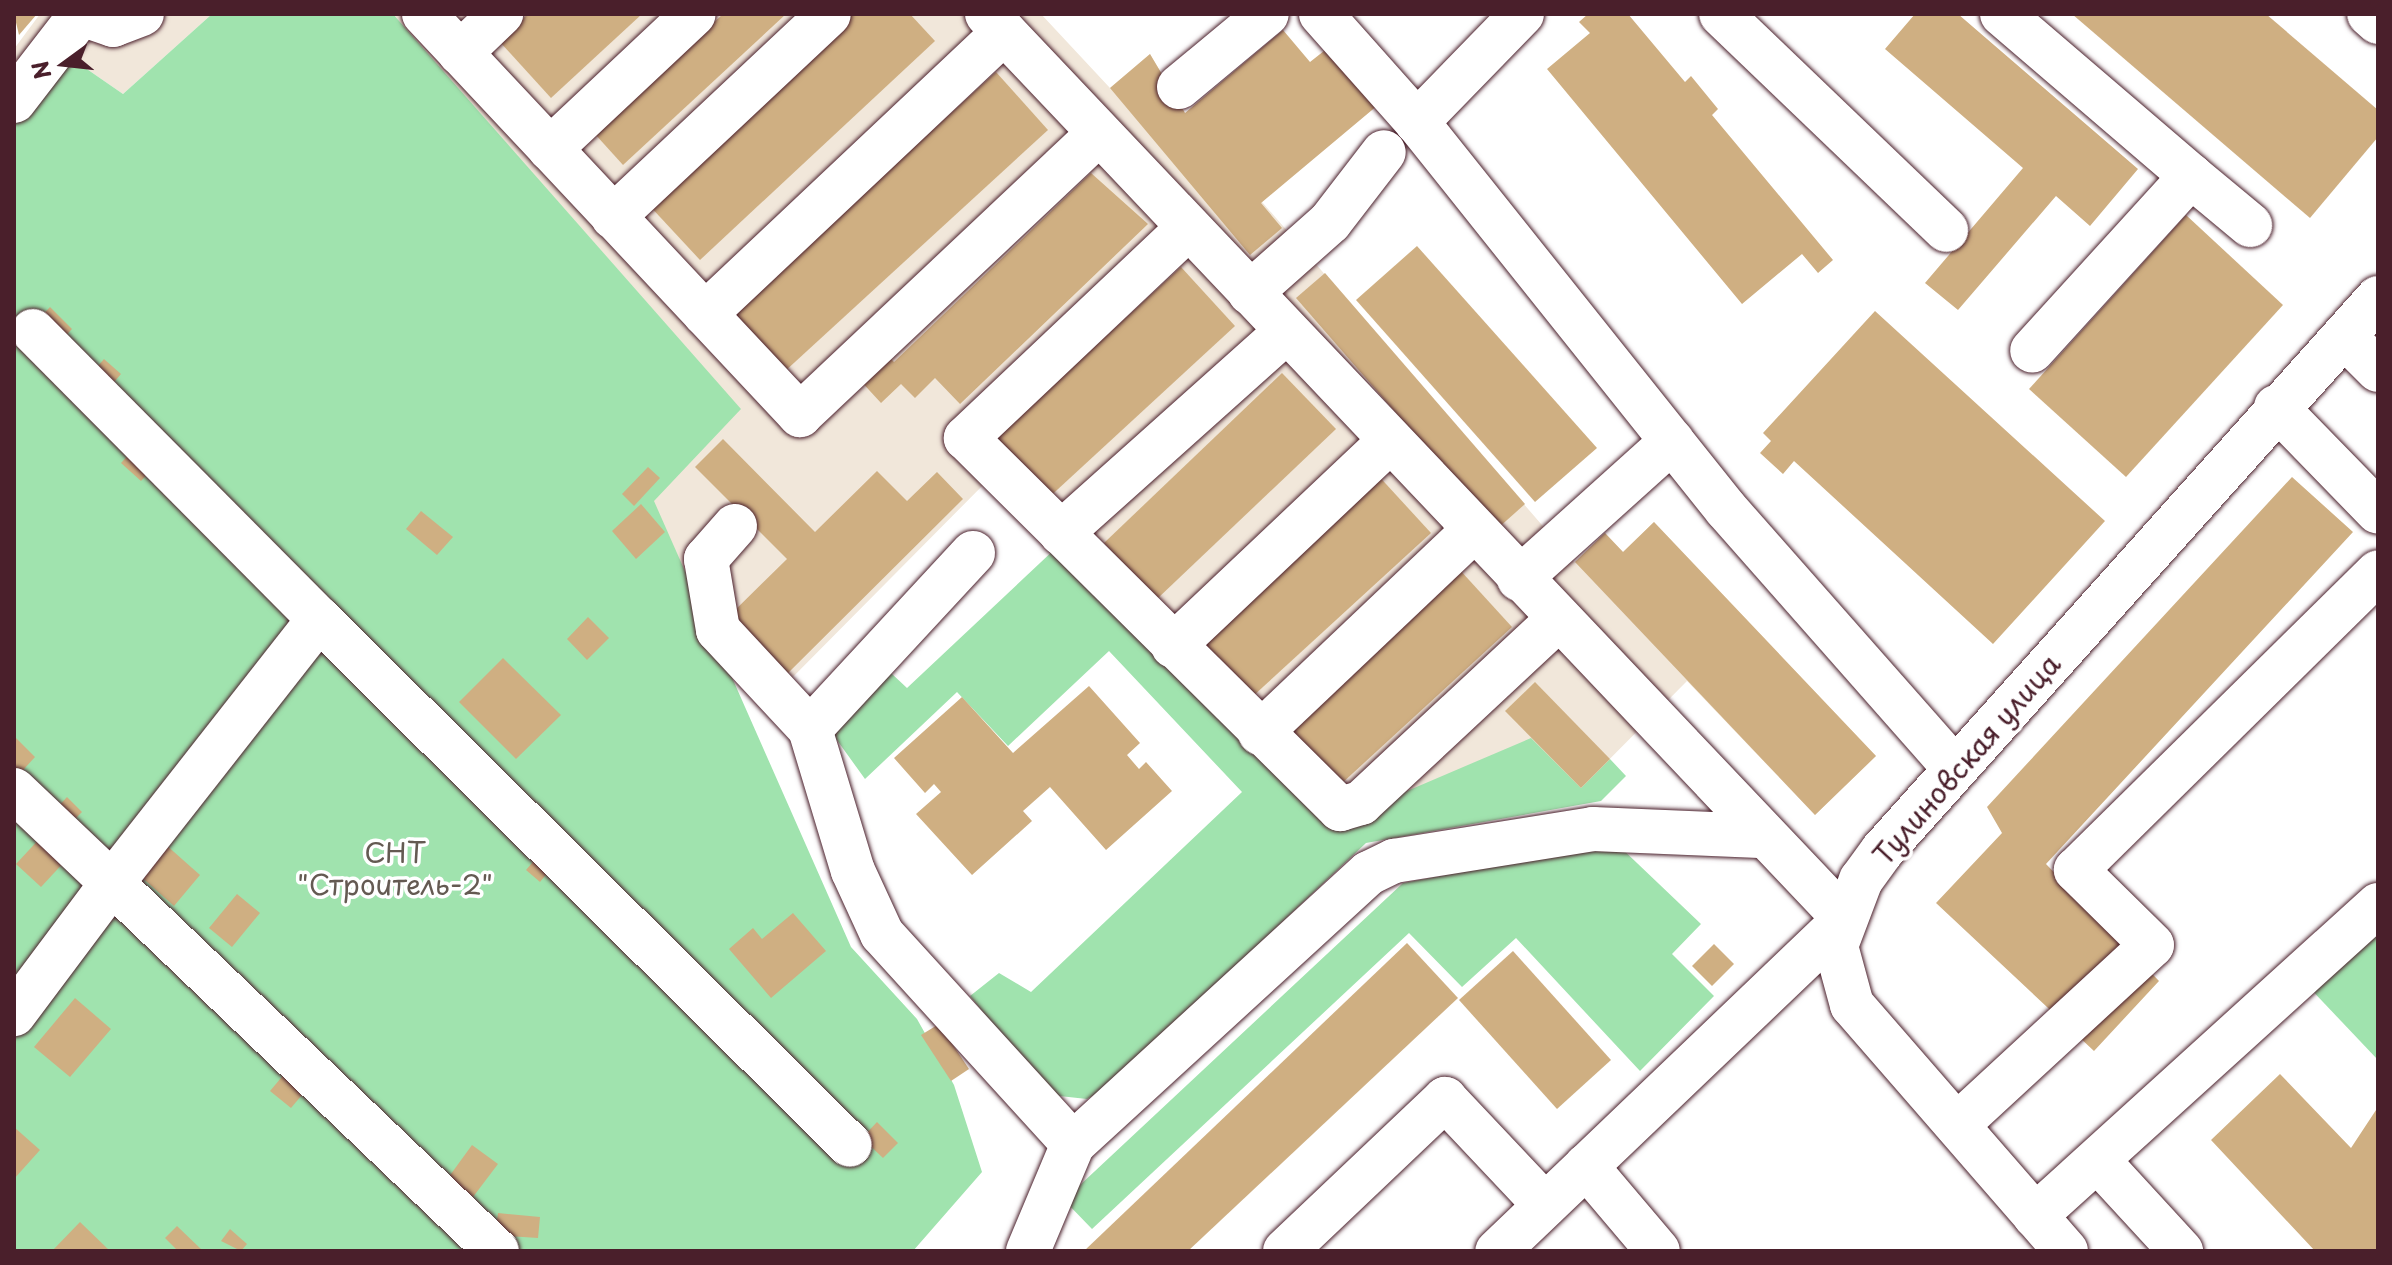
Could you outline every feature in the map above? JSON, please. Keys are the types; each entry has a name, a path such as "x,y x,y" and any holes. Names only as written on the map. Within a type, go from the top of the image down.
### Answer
{"street":[{"path":"14,101 81,14 113,25 142,14"},
{"path":"424,14 800,415 1099,133"},
{"path":"460,53 501,14"},
{"path":"550,149 694,14"},
{"path":"613,217 829,14"},
{"path":"1179,87 1267,14"},
{"path":"1321,14 1417,122 1672,441 1955,769"},
{"path":"1417,122 1522,14"},
{"path":"1721,14 1946,230"},
{"path":"2002,14 2250,225"},
{"path":"2369,14 2378,22"},
{"path":"705,314 996,23 1760,836 1845,919 1586,1166 1523,1232 1445,1099 1285,1251"},
{"path":"1250,293 1330,222 1384,152"},
{"path":"2032,351 2191,176"},
{"path":"1188,228 966,438 1334,807 1353,808 1557,620"},
{"name":"Тулиновская улица","path":"2066,1251 1852,1005 1836,946 1845,919 1882,851 2276,407 2378,298"},
{"path":"33,331 850,1145"},
{"path":"1061,533 1286,332"},
{"path":"2344,336 2378,370"},
{"path":"2276,407 2378,512"},
{"path":"1519,579 1672,441"},
{"path":"1173,646 1389,442"},
{"path":"735,526 706,559 718,630 810,729 853,871 882,934 1073,1144"},
{"path":"1260,733 1473,531"},
{"path":"810,729 973,553"},
{"path":"1957,1125 2152,945 2076,870 2378,572"},
{"path":"14,1014 112,883 319,619"},
{"path":"14,790 497,1251"},
{"path":"1033,1248 1073,1144 1344,890 1394,861 1593,829 1760,836"},
{"path":"2035,1216 2100,1163 2378,905"},
{"path":"2100,1163 2181,1251"},
{"path":"1586,1166 1658,1251"}],"shaded area":[{"path":"40,14 212,14 123,94 68,56 14,85 14,49"},
{"path":"393,14 1041,14 1110,88 1150,54 1185,113 1574,562 1605,533 1623,552 1654,522 1876,756 1815,815 1687,681 1581,788 1344,818 995,473 782,688 685,585 653,501 740,409"}],"green space":[{"name":"СНТ \"Строитель-2\"","path":"212,14 393,14 741,409 654,501 851,947 917,1019 954,1085 982,1172 913,1251 14,1251 14,123 68,56 123,94"},
{"path":"1073,532 1344,818 1531,738 1581,788 1610,759 1626,776 1601,801 1366,843 1105,1089 1087,1099 1050,1095 970,996 999,973 1031,992 1242,792 1109,651 1008,746 957,692 865,779 834,736 836,725 891,673 907,688"},
{"path":"1616,843 1701,924 1672,954 1714,996 1640,1071 1516,938 1462,987 1409,933 1092,1229 1064,1200 1403,883"},
{"path":"2378,914 2378,1060 2305,983"}],"building":[{"path":"14,14 37,14 19,35"},
{"path":"528,14 642,14 551,98 499,41"},
{"path":"723,14 786,14 623,165 594,133"},
{"path":"851,14 910,14 935,41 700,260 647,203"},
{"path":"1588,14 1628,14 1685,82 1691,76 1718,109 1712,115 1833,260 1818,273 1802,254 1742,304 1547,69 1590,33 1579,22"},
{"path":"1915,14 1958,14 2138,169 2090,226 2056,196 1958,310 1925,283 2023,168 1885,49"},
{"path":"2072,14 2266,14 2378,110 2378,137 2310,218"},
{"path":"1283,30 1310,62 1329,47 1378,105 1261,203 1282,228 1250,255 1110,88 1150,54 1185,113"},
{"path":"996,72 1048,130 783,373 730,315"},
{"path":"1091,173 1148,224 960,404 935,378 915,398 901,384 881,403 858,378 885,353 894,362"},
{"path":"2186,215 2283,305 2126,477 2029,389"},
{"path":"1417,246 1597,448 1535,502 1356,300"},
{"path":"1181,267 1235,326 1044,502 990,443"},
{"path":"1325,273 1525,504 1497,529 1296,298"},
{"path":"50,307 72,329 57,345 35,323"},
{"path":"1875,311 2105,521 1993,644 1794,461 1783,474 1760,453 1771,441 1763,433"},
{"path":"104,359 121,374 103,395 86,380"},
{"path":"1282,373 1336,429 1157,599 1104,543"},
{"path":"723,439 815,532 877,471 907,501 937,472 963,499 780,681 726,619 787,559 695,467"},
{"path":"133,450 154,467 141,481 121,463"},
{"path":"648,467 660,478 634,506 622,494"},
{"path":"1375,472 1431,533 1252,697 1196,635"},
{"path":"2292,477 2353,532 2046,864 2159,981 2094,1051 1936,903 2002,833 1987,807"},
{"path":"641,504 665,532 636,559 612,531"},
{"path":"421,511 453,537 437,555 406,529"},
{"path":"1654,522 1876,756 1815,815 1575,562 1605,533 1623,552"},
{"path":"1459,569 1512,627 1340,785 1288,727"},
{"path":"588,617 609,638 587,660 567,639"},
{"path":"503,658 561,715 516,759 459,702"},
{"path":"1535,682 1610,759 1581,788 1505,711"},
{"path":"1089,686 1140,743 1127,755 1139,769 1146,762 1172,791 1106,850 1050,787 1023,811 1032,821 972,875 916,814 941,792 934,784 925,793 894,758 962,697 1013,753"},
{"path":"16,738 35,757 14,780 14,741"},
{"path":"67,797 82,812 70,824 55,810"},
{"path":"42,836 67,859 41,887 16,864"},
{"path":"165,844 200,875 174,906 138,874"},
{"path":"544,849 557,861 540,882 526,870"},
{"path":"237,894 260,913 232,947 209,928"},
{"path":"793,913 826,951 771,998 729,949 753,928 762,939"},
{"path":"1407,943 1458,998 1188,1251 1084,1251"},
{"path":"1714,944 1734,964 1712,986 1692,966"},
{"path":"1513,951 1611,1060 1557,1109 1459,1000"},
{"path":"75,998 111,1029 70,1077 34,1047"},
{"path":"939,1024 969,1069 951,1081 921,1035"},
{"path":"286,1072 307,1089 291,1108 270,1091"},
{"path":"2280,1074 2351,1148 2378,1107 2378,1251 2315,1251 2211,1140"},
{"path":"877,1122 898,1143 883,1158 862,1138"},
{"path":"14,1127 40,1150 14,1179"},
{"path":"472,1145 498,1164 473,1197 448,1178"},
{"path":"498,1213 540,1217 538,1238 495,1235"},
{"path":"80,1222 110,1251 52,1251"},
{"path":"177,1226 203,1251 178,1251 165,1238"},
{"path":"230,1229 247,1244 241,1251 221,1241"}]}
